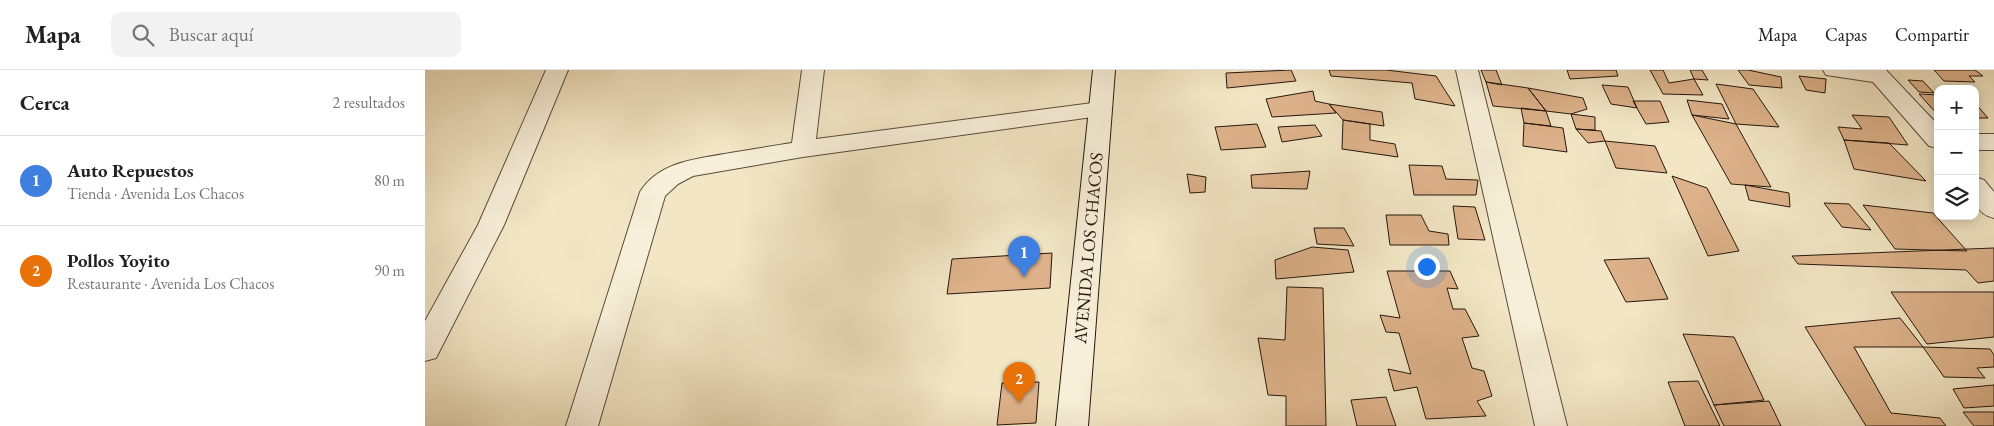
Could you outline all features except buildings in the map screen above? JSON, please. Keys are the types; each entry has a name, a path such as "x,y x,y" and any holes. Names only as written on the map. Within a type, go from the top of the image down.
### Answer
{"street":[{"path":"425,349 491,225 557,70"},
{"path":"803,149 813,70"},
{"name":"AVENIDA LOS CHACOS","path":"1072,426 1105,70"},
{"path":"1467,70 1551,426"},
{"path":"1834,70 1877,73 1934,136"},
{"path":"582,426 653,192 669,178 687,169 803,149 1100,109"},
{"path":"1979,142 1994,142"},
{"path":"1979,191 1994,209"}],"place":[{"name":"Auto Repuestos","path":"1024,277"},
{"name":"Pollos Yoyito","path":"1019,403"}]}
